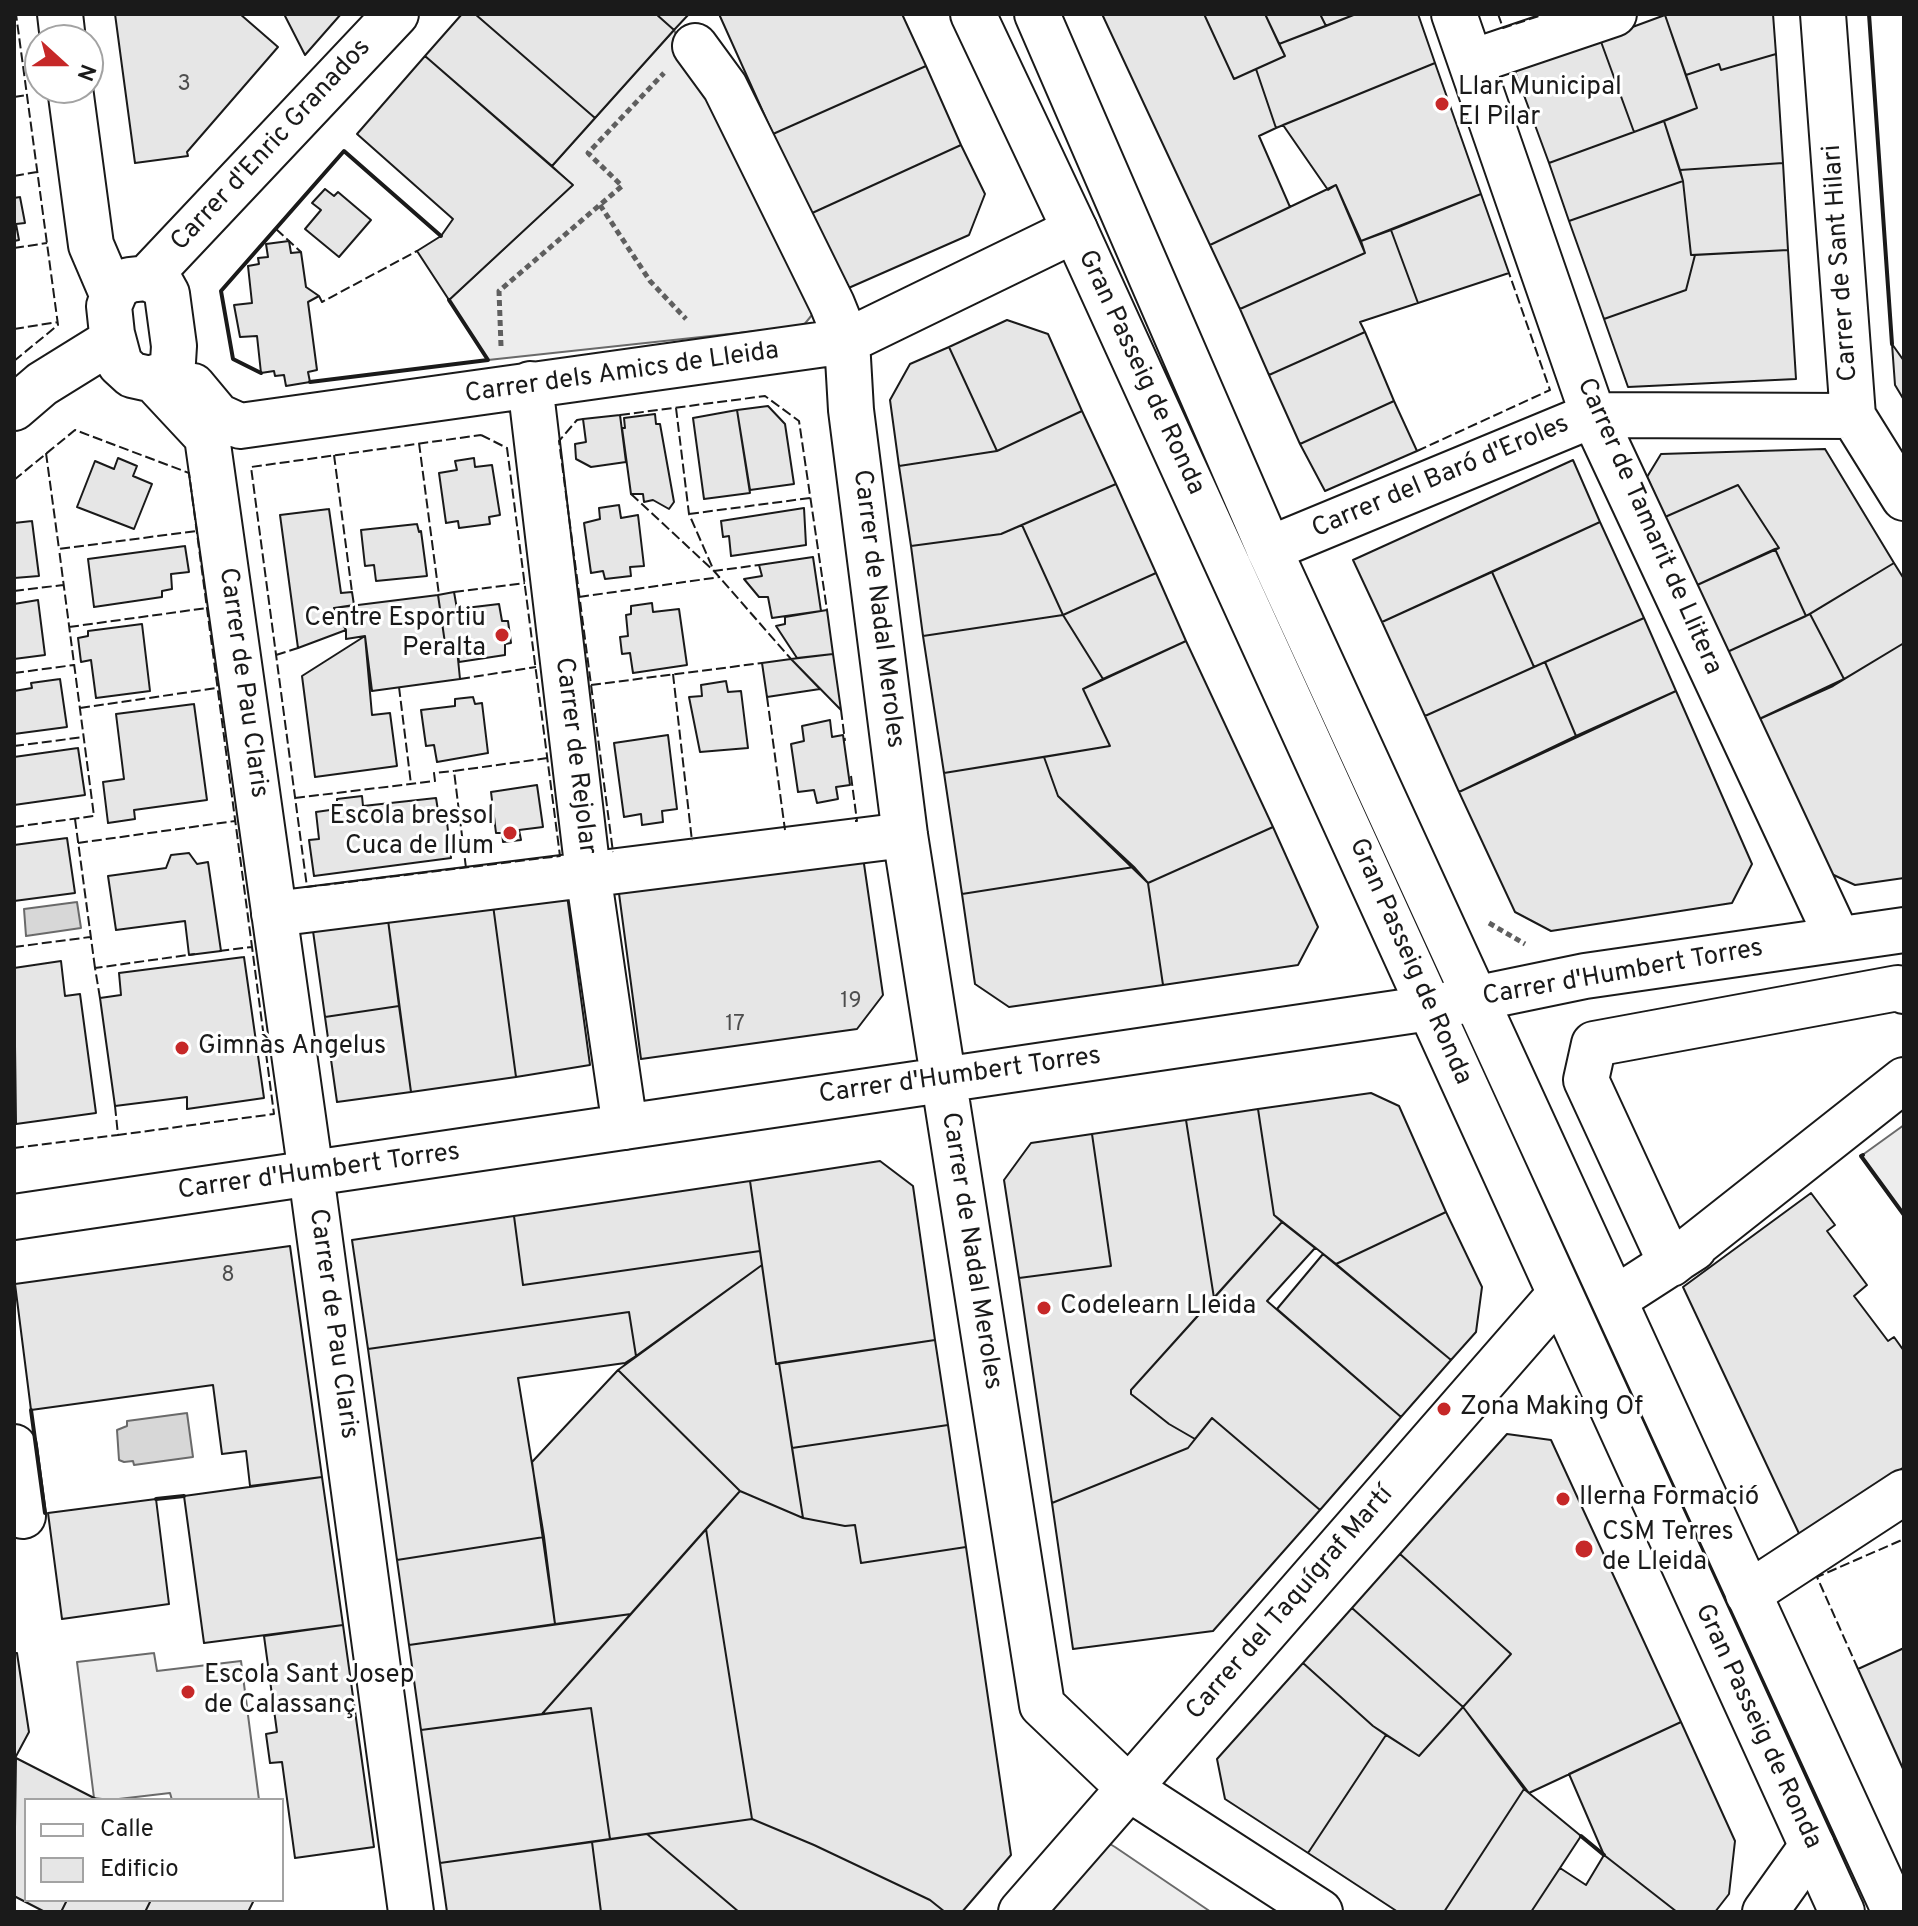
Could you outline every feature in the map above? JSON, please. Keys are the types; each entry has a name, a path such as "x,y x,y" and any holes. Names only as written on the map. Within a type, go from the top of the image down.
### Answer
{"street":[{"name":"Carrer d'Enric Granados","path":"130,286 396,14"},
{"name":"Gran Passeig de Ronda","path":"973,14 1075,230 1842,1912"},
{"name":"Gran Passeig de Ronda","path":"1037,14 1269,549 1748,1594 1895,1896"},
{"name":"Carrer de Tamarit de Llitera","path":"1454,14 1593,415 1838,939"},
{"path":"1472,62 1614,14"},
{"name":"Carrer de Sant Hilari","path":"1823,14 1853,416 1904,498"},
{"name":"Carrer de Nadal Meroles","path":"681,58 725,87 832,304 847,341 851,410 905,835 1042,1705 1130,1789 1320,1912"},
{"path":"72,104 91,245 130,286"},
{"name":"Carrer dels Amics de Lleida","path":"162,370 218,416 240,426 515,371 847,341 1075,230"},
{"path":"162,285 167,294 174,346 162,370 132,375 120,364 113,340 109,306 130,286 162,285"},
{"path":"14,408 42,384 113,340"},
{"name":"Carrer de Pau Claris","path":"162,370 207,437 411,1912"},
{"name":"Carrer de Rejolar","path":"515,371 532,424 588,873 625,1127"},
{"name":"Carrer del Baró d'Eroles","path":"1269,549 1593,415 1853,416"},
{"path":"274,914 905,835"},
{"name":"Carrer d'Humbert Torres","path":"14,1217 1430,1008 1599,974 1904,930"},
{"path":"1671,1264 1586,1080 1594,1044 1898,988 1904,991"},
{"path":"1671,1264 1904,1080"},
{"path":"1615,1299 1787,1198 1904,1104"},
{"name":"Carrer del Taquígraf Martí","path":"1021,1912 1559,1295"},
{"path":"14,1447 23,1516"},
{"path":"1748,1594 1904,1492"},
{"path":"1765,1912 1812,1846"}],"path":[{"path":"515,371 499,291 622,186 588,153 681,58"},
{"path":"600,205 650,281 693,326"}],"shaded area":[{"path":"674,30 816,310 803,326 488,360 449,300 572,185 552,166"},
{"path":"77,902 81,928 26,936 24,909"},
{"path":"1904,1125 1904,1215 1861,1156"},
{"path":"187,1413 193,1457 134,1465 133,1461 119,1460 117,1430 127,1426 127,1421"},
{"path":"154,1653 157,1671 241,1661 259,1798 171,1798 170,1793 94,1798 77,1662"},
{"path":"1105,1841 1115,1847 1211,1912 1029,1912"}],"building":[{"path":"115,14 240,14 278,47 187,152 188,156 135,163"},
{"path":"284,14 341,14 305,55"},
{"path":"462,14 475,14 595,118 552,166 425,56"},
{"path":"475,14 656,14 674,30 595,118"},
{"path":"656,14 689,14 674,30"},
{"path":"719,14 902,14 926,66 773,134"},
{"path":"1102,14 1204,14 1234,79 1256,69 1276,128 1259,136 1290,207 1210,245"},
{"path":"1204,14 1265,14 1285,56 1234,79"},
{"path":"1265,14 1320,14 1326,26 1279,44"},
{"path":"1320,14 1356,14 1326,26"},
{"path":"1356,14 1418,14 1435,63 1276,128 1256,69 1285,56 1279,44"},
{"path":"1773,14 1776,54 1721,70 1719,64 1686,75 1665,15"},
{"path":"1665,15 1697,108 1634,132 1600,39"},
{"path":"1600,39 1634,132 1549,163 1515,71"},
{"path":"1776,54 1783,163 1680,170 1664,121 1697,108 1686,75 1719,64 1721,70"},
{"path":"425,56 573,185 449,300 417,251 441,236 453,219 357,134"},
{"path":"1435,63 1481,194 1361,241 1336,185 1328,190 1283,125"},
{"path":"926,66 961,145 810,214 773,134"},
{"path":"1664,121 1683,181 1569,221 1549,163"},
{"path":"961,145 985,194 969,235 844,290 810,214"},
{"path":"1783,163 1788,250 1691,255 1680,170"},
{"path":"1683,181 1691,255 1695,255 1686,290 1604,319 1569,221"},
{"path":"1336,185 1365,253 1240,309 1210,245"},
{"path":"325,189 334,196 338,192 371,220 339,257 305,229 321,210 312,203"},
{"path":"1481,194 1509,273 1418,303 1391,230"},
{"path":"20,197 25,223 16,224 19,240 14,241 14,198"},
{"path":"1391,230 1418,303 1360,322 1365,332 1269,375 1240,309 1365,253 1361,241"},
{"path":"289,241 291,253 301,252 306,287 319,296 308,302 317,370 308,372 310,382 286,386 284,375 275,376 274,371 261,373 257,336 240,337 234,305 252,303 248,266 259,264 258,258 268,257 266,244"},
{"path":"1788,250 1796,379 1628,387 1604,319 1686,290 1695,255"},
{"path":"1007,320 1048,334 1082,411 997,451 949,347"},
{"path":"1365,332 1394,401 1300,444 1269,375"},
{"path":"1892,344 1904,361 1904,400 1895,385"},
{"path":"949,347 997,451 899,466 890,400 910,364"},
{"path":"1394,401 1417,451 1325,491 1300,444"},
{"path":"768,406 785,424 794,484 750,490 737,410"},
{"path":"737,410 750,493 704,499 693,418"},
{"path":"1082,411 1116,484 1001,534 911,546 899,466 997,451"},
{"path":"655,414 656,424 660,424 674,502 669,509 653,500 644,502 643,494 631,494 622,428 625,428 624,418"},
{"path":"620,415 626,462 591,467 576,459 575,444 586,442 583,419"},
{"path":"1825,449 1894,563 1806,616 1775,549 1779,548 1738,485 1665,517 1647,477 1661,454"},
{"path":"118,458 137,466 133,476 152,484 134,529 77,507 95,461 114,469"},
{"path":"474,458 475,467 492,465 500,515 489,517 490,524 459,528 458,521 446,523 439,473 457,470 455,461"},
{"path":"1573,460 1600,522 1382,622 1353,560"},
{"path":"1116,484 1156,573 1063,615 1022,525"},
{"path":"1738,485 1779,548 1695,586 1665,517"},
{"path":"619,505 621,518 638,515 644,566 630,567 631,576 605,579 603,571 591,573 584,523 600,519 599,508"},
{"path":"804,508 806,545 731,556 729,536 723,537 721,521"},
{"path":"329,509 341,593 352,592 354,605 334,608 346,630 298,648 280,515"},
{"path":"32,521 39,576 14,578 14,523"},
{"path":"1600,522 1644,618 1534,667 1492,572"},
{"path":"417,524 421,531 427,576 376,581 374,565 365,566 361,530"},
{"path":"1022,525 1063,615 923,636 911,546 1001,534"},
{"path":"185,546 189,572 171,574 172,589 162,591 162,597 94,607 88,559"},
{"path":"1775,549 1806,616 1725,653 1695,586"},
{"path":"813,557 821,611 772,618 768,597 759,597 744,579 762,576 759,565"},
{"path":"1894,563 1904,579 1904,643 1844,679 1810,614"},
{"path":"1492,572 1534,667 1425,716 1382,622"},
{"path":"1156,573 1186,641 1103,679 1063,615"},
{"path":"454,592 457,609 499,604 502,621 508,621 511,643 505,644 505,655 459,662 457,649 446,650 438,595"},
{"path":"438,595 446,650 457,649 460,679 372,691 365,636 346,639 346,630 334,608"},
{"path":"38,600 45,655 14,659 14,604"},
{"path":"652,603 653,612 679,609 687,665 633,673 630,653 622,654 620,637 628,636 626,615 631,614 631,606"},
{"path":"827,610 833,654 797,658 776,626 785,624 785,617"},
{"path":"1810,614 1844,679 1755,721 1725,653"},
{"path":"1063,615 1103,679 1083,689 1110,746 944,773 923,636"},
{"path":"1644,618 1676,691 1576,736 1545,662"},
{"path":"142,624 150,691 96,698 91,660 81,662 78,638 88,636 88,631"},
{"path":"365,636 372,715 390,713 397,766 315,777 302,676"},
{"path":"1186,641 1273,827 1148,883 1058,796 1044,757 1110,746 1083,689"},
{"path":"1904,643 1904,878 1855,885 1821,869 1755,721 1833,686"},
{"path":"833,654 841,710 791,659"},
{"path":"791,659 820,689 767,697 762,663"},
{"path":"1545,662 1576,736 1459,792 1425,716"},
{"path":"60,679 67,727 14,734 14,691 32,688 31,683"},
{"path":"726,681 728,692 741,691 748,748 700,752 689,697 702,696 701,685"},
{"path":"1676,691 1752,864 1732,903 1551,931 1515,912 1459,792"},
{"path":"473,697 475,704 482,703 488,753 437,762 434,745 426,746 421,710 455,706 455,699"},
{"path":"194,704 207,800 134,810 135,819 108,823 103,782 124,779 116,714"},
{"path":"830,720 832,737 843,735 850,785 836,787 838,799 817,803 814,790 798,792 791,744 804,741 802,726"},
{"path":"668,735 677,809 662,811 663,822 642,825 641,814 624,817 614,743"},
{"path":"78,748 85,795 14,805 14,757"},
{"path":"1044,757 1058,796 1134,867 962,894 944,773"},
{"path":"537,785 543,827 519,830 521,840 503,842 502,833 496,833 491,792"},
{"path":"362,796 363,806 436,798 440,823 447,822 451,858 314,876 309,840 319,839 316,812 337,809 337,799"},
{"path":"1273,827 1318,927 1298,965 1163,985 1148,883"},
{"path":"67,838 75,893 14,901 14,845"},
{"path":"189,853 197,864 208,862 221,951 189,955 185,921 116,930 108,876 166,868 171,855"},
{"path":"863,857 883,995 857,1029 641,1059 618,886"},
{"path":"1134,867 1148,883 1163,985 1009,1007 975,984 962,894"},
{"path":"567,895 590,1065 516,1077 493,905"},
{"path":"493,905 516,1077 411,1092 388,920"},
{"path":"388,920 399,1006 325,1017 313,931"},
{"name":"Gimnàs Angelus","path":"244,957 264,1098 187,1109 187,1097 115,1106 100,998 121,995 119,973"},
{"path":"61,961 65,996 80,994 96,1113 16,1124 14,968"},
{"path":"399,1006 411,1092 337,1102 325,1017"},
{"path":"1371,1093 1399,1106 1446,1212 1336,1264 1274,1215 1258,1109"},
{"path":"1258,1109 1274,1215 1282,1222 1214,1298 1186,1120"},
{"path":"1186,1120 1214,1298 1131,1390 1131,1394 1169,1424 1195,1439 1188,1448 1052,1503 1019,1278 1111,1266 1092,1134"},
{"path":"1092,1134 1111,1266 1019,1278 1004,1180 1031,1143"},
{"path":"880,1161 913,1186 935,1340 776,1364 750,1181"},
{"path":"750,1181 760,1251 523,1285 514,1216"},
{"path":"1811,1193 1835,1225 1827,1231 1867,1285 1854,1296 1888,1341 1894,1337 1904,1351 1904,1467 1803,1542 1683,1287"},
{"path":"1446,1212 1482,1287 1476,1332 1451,1360 1336,1264"},
{"path":"514,1216 523,1285 760,1251 762,1265 636,1356 629,1312 368,1349 352,1240"},
{"path":"1282,1222 1315,1248 1267,1301 1401,1417 1320,1510 1212,1418 1195,1439 1169,1424 1131,1394 1131,1390"},
{"path":"290,1246 322,1477 250,1486 246,1451 222,1454 213,1385 31,1410 15,1284"},
{"path":"1323,1254 1451,1360 1401,1417 1277,1309"},
{"path":"762,1265 803,1518 740,1491 618,1370"},
{"path":"629,1312 636,1356 625,1363 518,1378 544,1537 397,1560 368,1349"},
{"path":"935,1340 948,1425 792,1448 779,1363"},
{"path":"618,1370 740,1491 631,1614 555,1624 532,1462"},
{"path":"1212,1418 1320,1510 1213,1631 1073,1649 1052,1503 1188,1448"},
{"path":"948,1425 966,1547 861,1563 855,1525 803,1518 792,1448"},
{"path":"1507,1434 1551,1440 1681,1722 1529,1793 1463,1707 1511,1654 1400,1554"},
{"path":"322,1477 343,1625 204,1643 184,1496"},
{"path":"740,1491 803,1518 855,1525 861,1563 966,1547 1011,1855 962,1912 945,1912 930,1900 752,1819 706,1529"},
{"path":"156,1499 169,1604 62,1619 48,1513"},
{"path":"706,1529 752,1819 610,1839 591,1708 542,1714"},
{"path":"544,1537 555,1624 409,1645 397,1560"},
{"path":"1400,1554 1511,1654 1463,1707 1352,1608"},
{"path":"1352,1608 1463,1707 1419,1756 1373,1726 1303,1663"},
{"path":"631,1614 542,1714 421,1730 409,1645"},
{"path":"343,1625 374,1847 295,1858 282,1762 270,1763 266,1734 277,1732 264,1636"},
{"path":"1904,1648 1904,1771 1858,1669"},
{"path":"14,1653 17,1653 29,1732 14,1760"},
{"path":"1303,1663 1386,1735 1308,1853 1225,1799 1217,1759"},
{"path":"1463,1707 1524,1789 1444,1912 1398,1912 1308,1853 1386,1735 1419,1756"},
{"path":"591,1708 610,1839 440,1863 421,1730"},
{"path":"1681,1722 1735,1841 1729,1894 1715,1912 1677,1912 1604,1855 1569,1774"},
{"path":"16,1758 94,1798 24,1798 24,1901 14,1896"},
{"path":"1524,1789 1581,1836 1531,1912 1444,1912"},
{"path":"752,1819 930,1900 945,1912 739,1912 647,1834"},
{"path":"647,1834 739,1912 601,1912 592,1842"},
{"path":"592,1842 601,1912 447,1912 440,1863"},
{"path":"1604,1855 1677,1912 1531,1912 1560,1868 1586,1885"},
{"path":"26,1902 66,1902 61,1912 45,1912"},
{"path":"66,1902 150,1902 145,1912 61,1912"},
{"path":"150,1902 253,1902 248,1912 145,1912"}],"fence":[{"path":"14,361 58,325 16,14"},
{"path":"1498,14 1503,28 1545,14"},
{"path":"14,97 24,95"},
{"path":"14,176 37,172"},
{"path":"276,229 301,252"},
{"path":"14,248 47,243"},
{"path":"319,296 322,302 417,251"},
{"path":"1417,451 1550,390 1509,273"},
{"path":"14,329 58,322"},
{"path":"620,415 765,396 799,421 827,610"},
{"path":"676,408 689,514 714,571 759,565"},
{"path":"583,419 577,420 559,441 613,852"},
{"path":"14,480 75,430 189,473 252,947"},
{"path":"481,435 507,448 560,856 307,887 251,467 481,435"},
{"path":"419,443 439,595"},
{"path":"46,453 59,549 196,531"},
{"path":"334,455 352,592"},
{"path":"631,494 714,571 791,659"},
{"path":"689,514 810,498"},
{"path":"14,827 94,816 59,549"},
{"path":"579,597 720,577"},
{"path":"454,592 525,583"},
{"path":"14,591 63,585"},
{"path":"69,627 207,608"},
{"path":"276,655 298,648"},
{"path":"591,685 762,663"},
{"path":"14,673 74,665"},
{"path":"460,679 536,667"},
{"path":"673,674 692,841"},
{"path":"399,687 411,784"},
{"path":"80,708 217,688"},
{"path":"767,697 785,830"},
{"path":"841,710 845,741"},
{"path":"14,746 84,737"},
{"path":"466,868 454,771 548,758"},
{"path":"295,798 435,781 434,773 454,771"},
{"path":"851,776 855,821"},
{"path":"75,819 95,968"},
{"path":"78,843 235,821"},
{"path":"14,947 90,937"},
{"path":"115,1106 118,1135 274,1114 252,947 219,951"},
{"path":"100,998 95,968 195,954"},
{"path":"14,1148 118,1135"},
{"path":"1858,1669 1817,1577 1904,1539"}],"wall":[{"path":"1869,14 1892,344"},
{"path":"261,373 233,359 221,291 344,151 441,236"},
{"path":"310,382 488,360 449,300"},
{"path":"1863,1155 1904,1215"},
{"path":"31,1410 45,1513"},
{"path":"156,1499 184,1496"},
{"path":"1581,1836 1604,1855"}],"place":[{"name":"Llar Municipal El Pilar","path":"1442,104"},
{"name":"Centre Esportiu Peralta","path":"502,635"},
{"name":"Escola bressol Cuca de llum","path":"510,833"},
{"name":"Gimnàs Angelus","path":"182,1048"},
{"name":"Codelearn Lleida","path":"1044,1308"},
{"name":"Zona Making Of","path":"1444,1409"},
{"name":"Ilerna Formació","path":"1563,1499"},
{"name":"CSM Terres de Lleida","path":"1584,1549"},
{"name":"Escola Sant Josep de Calassanç","path":"188,1692"}]}
